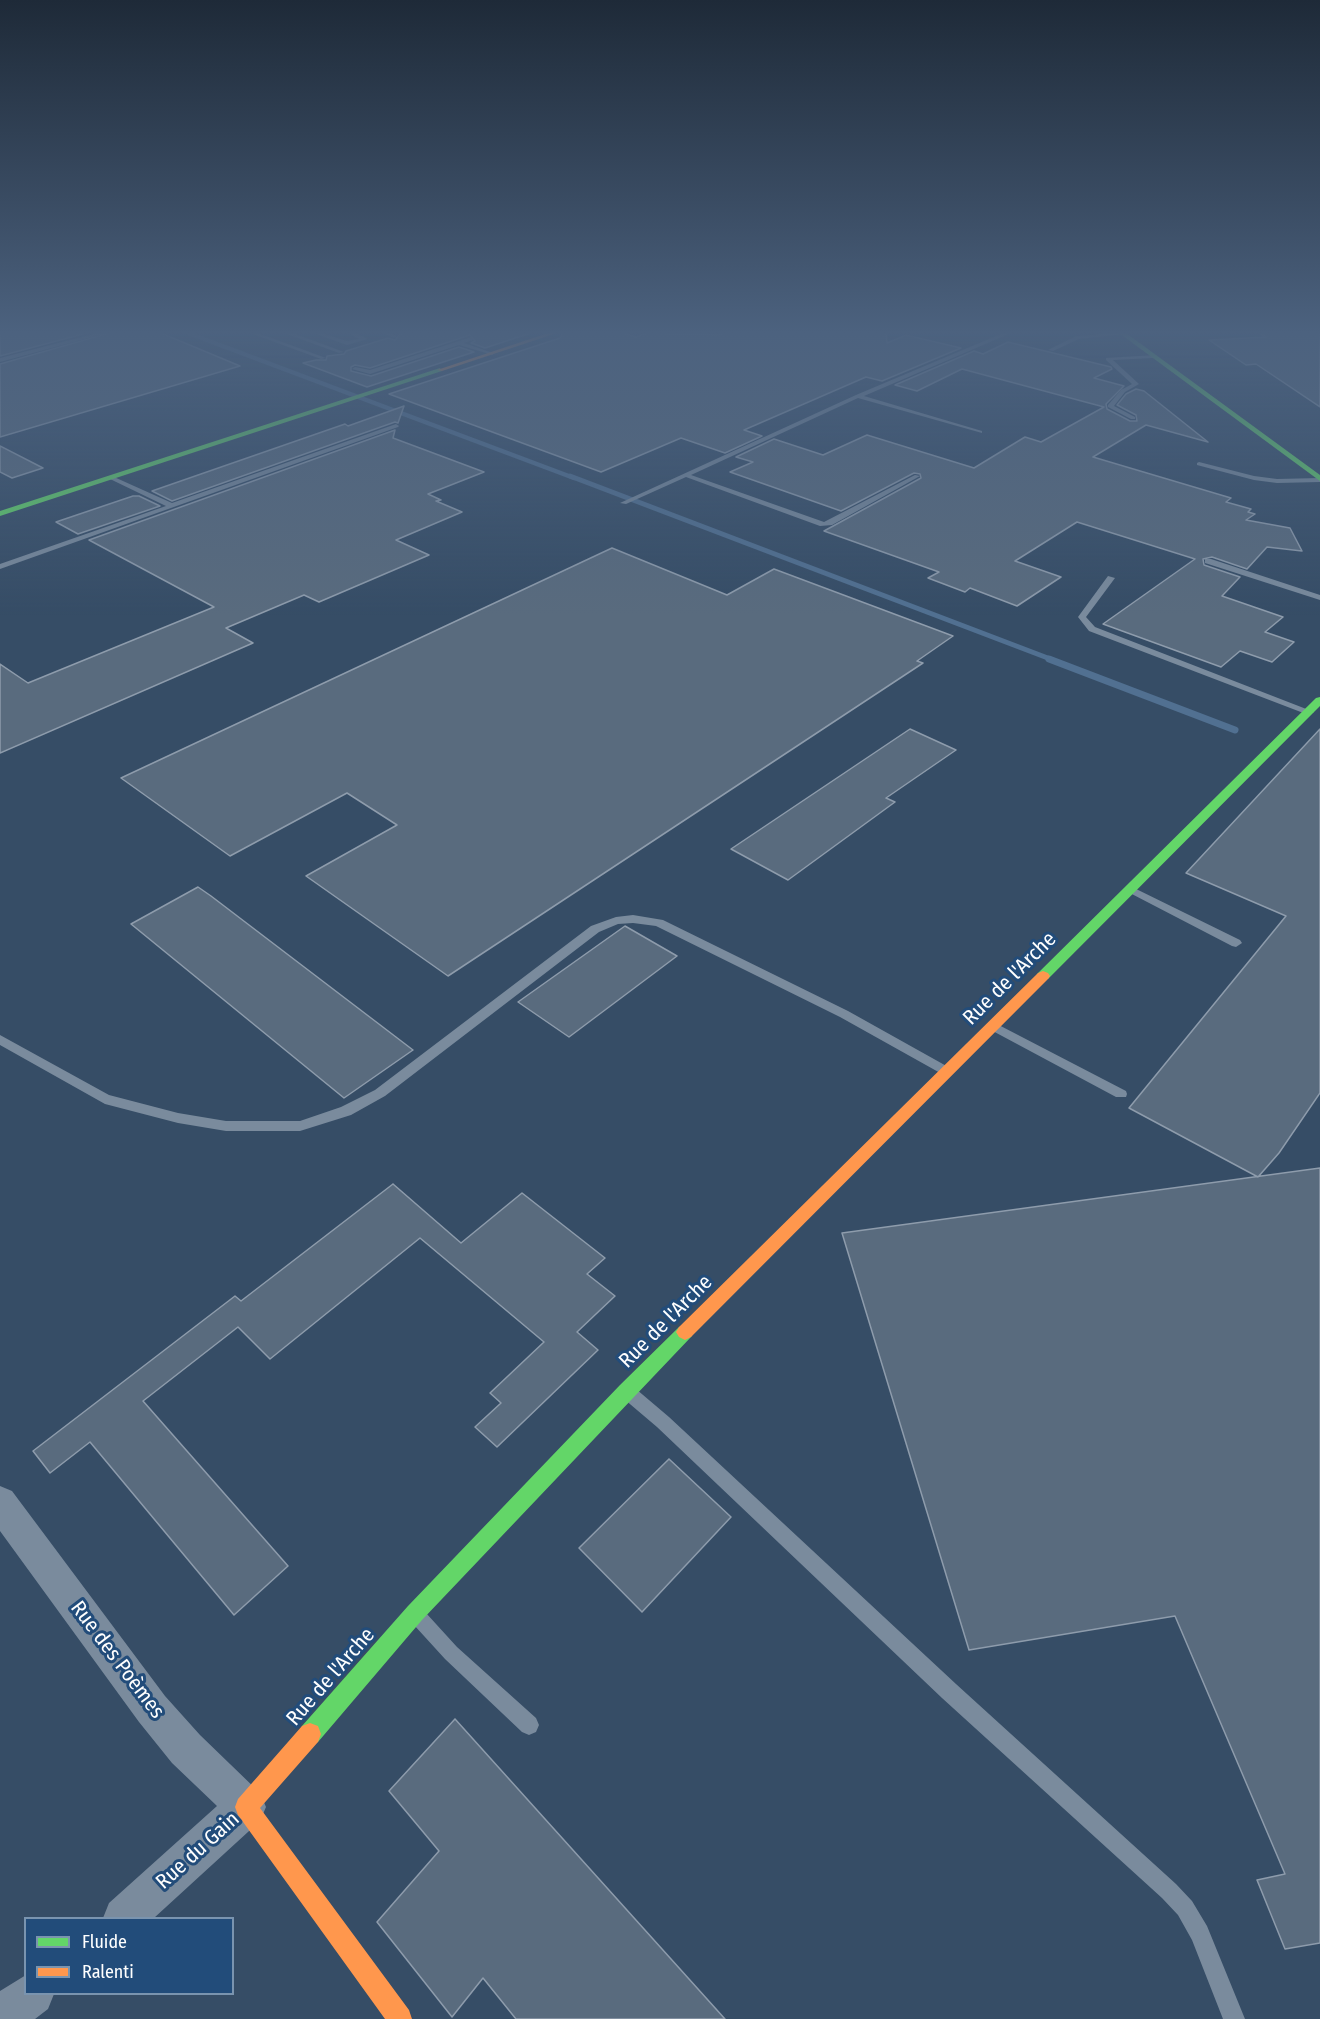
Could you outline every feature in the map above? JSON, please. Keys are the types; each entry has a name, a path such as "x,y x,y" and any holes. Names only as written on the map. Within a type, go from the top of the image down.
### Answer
{"street":[{"path":"0,514 266,427"},
{"path":"1250,427 1320,479"},
{"name":"Rue de l'Arche","path":"246,1807 415,1613 626,1391 1320,700"},
{"name":"Rue des Poèmes","path":"0,1503 152,1709 186,1749 246,1807"},
{"path":"246,1807 400,2019"},
{"name":"Rue du Gain","path":"125,1917 246,1807"},
{"path":"0,2017 32,1995"}],"lane":[{"path":"0,567 393,427"},
{"path":"624,503 790,427"},
{"path":"964,427 980,432"},
{"path":"1199,464 1254,478 1277,481 1320,479"},
{"path":"686,475 823,524 829,523 917,476"},
{"path":"112,478 172,506"},
{"path":"1208,561 1320,598"},
{"path":"1111,578 1082,617 1092,629 1309,712"},
{"path":"1130,890 1236,943"},
{"path":"0,1039 105,1099 178,1118 226,1126 300,1126 346,1111 380,1093 595,928 616,921 633,919 659,923 844,1014 947,1072"},
{"path":"993,1026 1121,1094"},
{"path":"626,1391 663,1422 949,1691 1169,1891 1185,1908 1200,1933 1234,2019"},
{"path":"415,1613 451,1653 529,1725"}],"building":[{"path":"0,427 33,427 0,437"},
{"path":"336,427 380,427 172,501 152,491"},
{"path":"479,427 750,427 744,430 762,436 725,453 681,438 601,472"},
{"path":"1068,427 1142,427 1093,457 1231,498 1226,502 1251,509 1248,512 1255,514 1246,520 1290,528 1302,551 1267,547 1247,569 1212,557 1203,559 1204,565 1240,577 1222,596 1283,617 1265,632 1294,642 1272,662 1240,651 1221,667 1103,624 1195,559 1077,522 1015,561 1061,577 1017,606 970,588 965,592 928,578 939,572 824,531 921,478 920,474 914,473 841,511 730,472 753,462 736,457 774,439 823,455 867,435 974,468 1025,437 1041,442"},
{"path":"1154,427 1189,427 1208,442"},
{"path":"395,430 393,438 484,472 428,494 441,500 436,501 462,512 396,540 429,555 319,602 304,595 226,628 253,643 0,753 0,664 28,683 214,607 89,540"},
{"path":"0,446 43,468 12,478 0,472"},
{"path":"139,496 160,506 78,534 56,522"},
{"path":"612,548 727,595 774,569 953,636 917,661 923,663 448,976 306,876 397,825 347,793 230,856 121,778"},
{"path":"910,729 956,750 886,798 895,802 788,880 731,849"},
{"path":"1320,729 1320,1093 1279,1153 1258,1177 1129,1108 1286,916 1186,873"},
{"path":"198,887 413,1050 344,1098 131,924"},
{"path":"625,926 677,956 569,1037 518,1002"},
{"path":"1320,1168 1320,1943 1285,1949 1257,1880 1285,1874 1175,1616 969,1650 842,1233"},
{"path":"393,1184 461,1243 522,1193 605,1258 587,1274 615,1296 577,1332 598,1350 497,1447 475,1427 501,1403 490,1393 544,1342 420,1238 270,1359 238,1327 143,1401 288,1566 234,1615 90,1442 50,1473 33,1451 235,1296 241,1301"},
{"path":"669,1459 731,1517 642,1612 579,1548"},
{"path":"455,1719 725,2019 516,2019 483,1978 452,2017 377,1922 439,1851 389,1791"}],"waterway":[{"path":"439,427 574,478"},
{"path":"570,476 1053,660"},
{"path":"1049,659 1235,730"}],"traffic: fast":[{"path":"0,514 265,427"},
{"path":"1250,427 1320,479"},
{"path":"1043,976 1320,700"},
{"path":"310,1734 415,1613 685,1332"}],"traffic: slow":[{"path":"685,1332 1043,976"},
{"path":"310,1734 246,1807 400,2019"}]}
